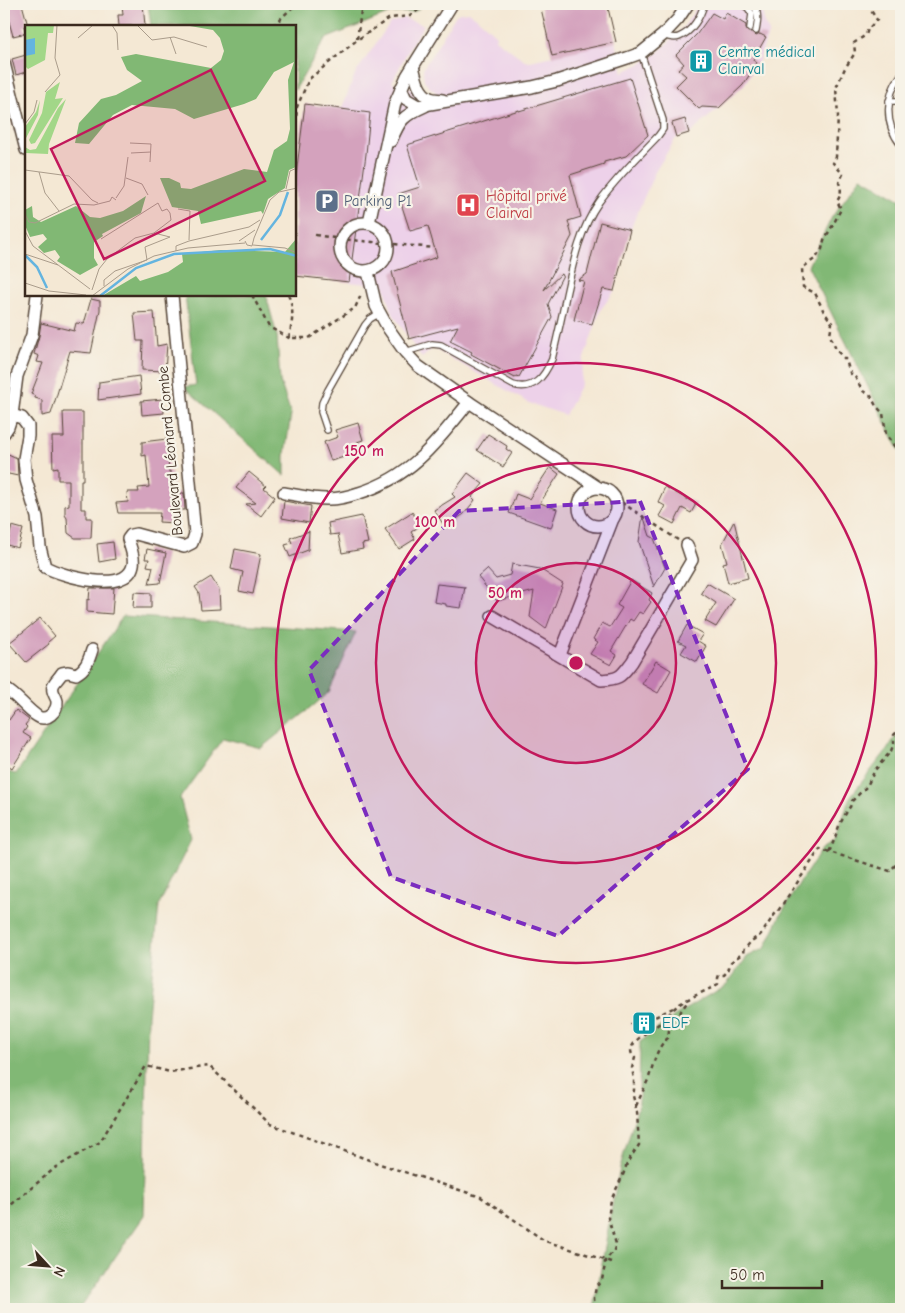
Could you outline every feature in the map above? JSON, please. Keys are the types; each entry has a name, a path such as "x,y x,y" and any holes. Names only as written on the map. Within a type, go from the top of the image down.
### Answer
{"street":[{"path":"369,223 395,103 413,66 452,4"},
{"path":"401,88 406,99 418,106 532,87 595,70 641,53 663,36 688,4"},
{"path":"4,63 25,146"},
{"path":"413,66 421,92 430,98 449,100"},
{"path":"383,158 402,119 429,104"},
{"path":"369,223 378,228 385,236 388,243 387,253 383,262 376,268 368,272 360,272 344,262 339,247 339,239 347,229 356,224 369,223"},
{"path":"368,272 378,309 393,336 418,366 599,488"},
{"path":"4,433 12,415 17,376 32,335 37,296"},
{"name":"Boulevard Léonard Combe","path":"12,415 22,418 28,426 24,459 26,480 37,517 40,547 45,567 72,577 112,581 122,579 130,573 133,566 128,539 131,535 136,534 184,547 192,543 195,534 172,296"},
{"path":"284,493 329,499 349,496 374,488 401,474 419,459 437,441 469,402"},
{"path":"560,655 614,516 617,504 611,493 605,489 599,488 587,491 583,496 579,507 583,518 588,522 599,526 611,521 614,516"},
{"path":"492,616 602,680 615,679 632,662 692,560 687,545"},
{"path":"4,688 38,717 44,719 50,716 56,708 57,700 53,694 53,687 62,673 76,674 81,672 88,662 92,650"}],"lane":[{"path":"663,36 672,38 686,33 699,18 704,4"},
{"path":"742,4 752,14 753,29 758,22 757,12 753,4"},
{"path":"406,352 432,344 441,345 513,385 521,387 528,386 539,380 547,370 552,359 582,235 588,221 616,180 663,129 663,120 641,53"},
{"path":"901,75 892,90 888,114 892,131 901,145"},
{"path":"889,101 901,101"},
{"path":"327,430 321,412 322,403 365,325 378,309"}],"path":[{"path":"274,25 296,4"},
{"path":"357,40 362,4"},
{"path":"296,107 309,79 357,40 390,18 410,16 426,4"},
{"path":"870,4 870,9 877,20 868,29 866,35 854,43 855,54 844,68 836,88 838,116 836,157 833,162 842,174 839,182 841,196 837,201 840,209 824,240 822,249 816,258 802,268 802,278 804,287 815,293 824,312 832,323 830,335 837,351 846,360 850,373 855,376 863,391 871,396 876,406 883,413 886,435 901,459"},
{"path":"339,239 345,227 357,220"},
{"path":"315,235 435,248"},
{"path":"253,296 269,327 289,338 309,338 355,308 361,295"},
{"path":"288,296 291,301 293,323 289,338"},
{"path":"615,498 687,545"},
{"path":"829,852 852,800 866,786 875,770 891,751 894,735 901,728"},
{"path":"641,1024 718,984 719,975 724,975 732,962 743,953 744,948 752,940 759,937 820,850 890,871 901,859"},
{"path":"635,1107 647,1083 657,1053 668,1038 669,1030 678,1020 681,1011 689,1000"},
{"path":"595,1309 596,1287 602,1280 605,1260 614,1250 616,1244 608,1218 611,1200 628,1161 639,1145 637,1112 633,1096 634,1079 632,1068 635,1058 630,1050 631,1046 660,1023 676,1007"},
{"path":"4,1204 11,1205 55,1168 100,1142 146,1066 170,1072 209,1066 270,1124 383,1165 481,1197 545,1241 611,1262"}],"highlighted area":[{"path":"640,501 748,769 558,936 391,877 309,670 459,511"}],"shaded area":[{"name":"Hôpital privé Clairval","path":"540,4 607,4 623,72 656,54 683,28 699,4 758,4 762,10 765,25 769,32 758,63 744,85 691,133 676,138 655,172 630,230 614,292 601,309 584,358 581,384 565,415 529,403 433,348 422,358 393,314 384,286 296,276 296,173 305,104 342,108 355,74 390,23 404,18 424,25 411,45 392,82 424,93 437,93 424,80 423,69 456,15 460,13 468,12 475,16 496,35 495,39 527,62 552,56"}],"green space":[{"path":"148,4 424,4 414,12 390,13 325,39 296,88 296,25 151,25"},
{"path":"861,177 901,200 901,453 808,266 832,217"},
{"path":"185,296 266,296 277,336 280,381 291,414 285,454 285,476 184,387 196,385"},
{"path":"123,616 356,632 329,692 261,748 223,738 180,798 191,840 159,905 148,1016 144,1216 79,1309 4,1309 4,771 16,774"},
{"path":"901,728 901,1309 594,1309 621,1164 639,1103 640,1042 676,1015 727,984 747,957 765,948 781,914 800,882 823,848 835,841 850,797 887,750"}],"building":[{"path":"4,4 22,4 28,25 24,26 25,33 13,36"},
{"path":"122,4 143,4 145,25 119,25 118,15 123,15"},
{"path":"540,4 607,4 616,42 552,56"},
{"name":"Centre médical Clairval","path":"712,13 723,19 726,13 746,25 748,32 752,32 756,36 760,34 766,37 753,60 757,63 743,85 719,108 702,107 699,109 676,86 686,76 678,69 684,64 676,55 697,34"},
{"path":"25,55 25,72 16,75 12,59"},
{"path":"630,78 648,135 626,156 570,175 581,217 568,221 572,236 544,290 561,274 563,275 548,304 552,317 519,377 516,376 515,378 450,341 458,326 409,339 392,272 437,257 428,226 410,231 398,194 420,187 407,145"},
{"name":"Parking P1","path":"305,104 370,113 349,282 296,276 296,175"},
{"path":"685,119 689,133 676,137 672,123"},
{"path":"600,222 630,230 614,291 603,289 592,324 574,320 584,281 578,280 587,274"},
{"path":"91,299 100,301 100,310 91,353 70,351 51,414 42,416 42,400 35,398 31,394 43,363 37,362 39,356 34,354 41,323 74,331 76,323 84,324"},
{"path":"154,312 157,346 167,344 165,371 142,370 143,341 137,341 134,313"},
{"path":"139,376 141,394 98,400 99,382"},
{"path":"163,399 164,413 142,415 141,401"},
{"path":"63,412 83,412 81,509 86,509 86,518 92,518 91,538 75,538 68,533 65,506 69,505 69,480 58,480 58,467 53,468 52,437 64,437"},
{"path":"358,423 363,440 357,442 360,452 331,461 324,442 338,437 335,430"},
{"path":"488,434 507,446 506,449 512,453 503,467 477,450"},
{"path":"167,439 169,472 171,472 174,493 184,493 185,510 178,510 178,519 174,519 174,523 159,522 160,513 118,513 116,503 128,502 127,492 139,492 138,488 149,487 146,455 142,456 142,442"},
{"path":"4,452 17,458 18,476 4,473"},
{"path":"550,467 559,474 540,503 557,509 551,528 509,513 516,494 529,499"},
{"path":"249,472 266,486 264,488 275,497 261,516 246,504 256,503 236,488"},
{"path":"468,473 483,484 472,497 475,500 464,514 445,527 434,510 455,497 452,494"},
{"path":"665,487 696,504 691,513 682,508 674,524 659,516 665,506 658,502"},
{"path":"284,501 311,506 309,523 282,518"},
{"path":"412,512 421,525 411,532 415,539 399,549 385,529"},
{"path":"643,515 650,536 654,538 665,568 654,587 639,542"},
{"path":"362,516 368,543 362,544 363,549 342,553 338,534 330,535 328,523"},
{"path":"734,521 748,578 728,583 723,563 727,562 722,544"},
{"path":"12,526 23,529 18,548 7,545"},
{"path":"309,531 308,550 290,557 285,545 292,543 290,538"},
{"path":"113,542 115,559 99,562 97,544"},
{"path":"147,549 166,553 160,583 149,584 153,567 147,566 149,559 145,559"},
{"path":"235,549 261,554 253,594 239,591 243,572 231,569"},
{"path":"512,564 540,569 563,584 546,629 530,617 534,591 497,601 478,577 487,569 496,579 510,575"},
{"path":"211,577 219,590 220,609 201,610 199,593 195,587"},
{"path":"631,580 652,593 649,600 651,602 643,614 639,612 633,621 630,619 611,651 617,655 611,665 590,654 598,642 593,639 602,623 610,627 622,608 617,605"},
{"path":"707,583 734,599 716,627 705,621 716,603 701,593"},
{"path":"437,584 465,587 461,608 434,602"},
{"path":"90,588 114,588 112,614 87,612 87,599 89,600"},
{"path":"134,592 151,593 151,608 133,608"},
{"path":"40,618 55,636 48,642 49,644 26,662 9,643"},
{"path":"687,625 703,634 698,641 706,646 697,662 681,653 686,645 678,641"},
{"path":"656,661 671,670 658,693 642,684"},
{"path":"16,710 29,720 25,725 27,727 23,733 31,738 12,768 4,762 4,715 9,720"},
{"name":"EDF","path":"646,1015 650,1015 654,1026 645,1033 640,1028 630,1024"}],"place":[{"name":"Centre médical Clairval","path":"701,61"},
{"name":"Parking P1","path":"327,201"},
{"name":"Hôpital privé Clairval","path":"468,205"},
{"name":"EDF","path":"644,1023"}]}
